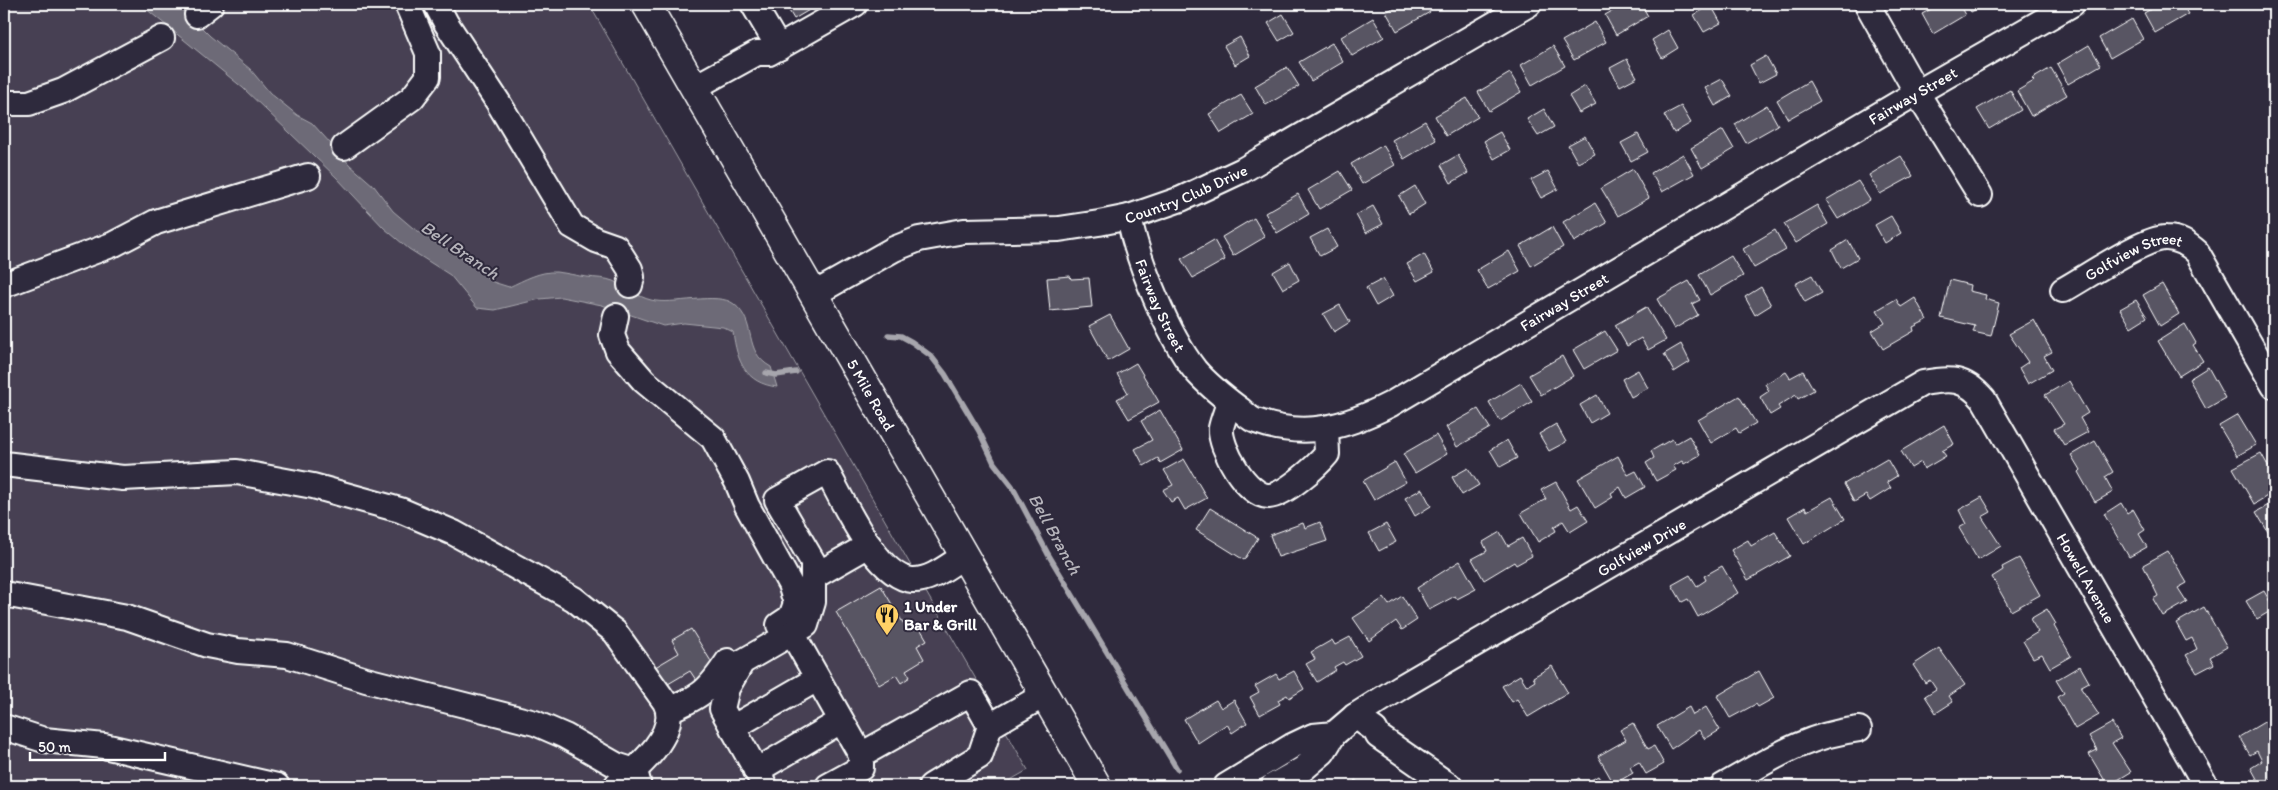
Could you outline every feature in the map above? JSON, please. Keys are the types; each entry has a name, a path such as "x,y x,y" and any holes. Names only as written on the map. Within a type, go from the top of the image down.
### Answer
{"main road":[{"name":"5 Mile Road","path":"646,4 1097,786"}],"street":[{"path":"344,147 412,98 428,77 428,53 406,4"},
{"path":"436,4 446,23 498,102 572,226 596,240 616,248 630,269 632,277 630,285"},
{"path":"753,4 779,48"},
{"path":"695,88 757,53 770,54 855,4"},
{"name":"Country Club Drive","path":"814,294 894,248 938,234 964,231 1059,229 1129,217 1181,199 1243,170 1529,4"},
{"path":"1867,4 1917,93 1980,195"},
{"name":"Fairway Street","path":"1129,217 1134,241 1156,296 1181,348 1206,382 1254,421 1290,429 1326,428 1360,420 1391,404 1917,93 2072,4"},
{"path":"4,103 29,103 63,91 104,71 162,38"},
{"path":"4,285 114,244 156,222 308,176"},
{"name":"Golfview Street","path":"2063,290 2148,242 2165,238 2184,242 2197,252 2274,386"},
{"path":"616,316 612,335 618,351 644,381 713,438 737,482 747,506 790,584 796,603 791,617 733,654 711,687 695,699 669,710"},
{"name":"Golfview Drive","path":"1273,786 1303,769 1323,752 1334,734 1355,716 1401,687 1923,383 1946,379 1957,380"},
{"name":"Howell Avenue","path":"1957,380 1976,390 1984,400 2206,786"},
{"path":"1229,402 1221,429 1225,451 1236,471 1248,485 1261,494 1269,496 1313,471 1327,454 1326,428"},
{"path":"4,464 123,478 237,472 313,486 400,510 454,533 574,599 614,632 669,710 669,724 637,779 616,786"},
{"path":"841,721 760,779 722,709 727,688 742,662 806,625 812,602 812,562 777,500 827,472 873,553 890,570 912,580 927,578 964,556"},
{"path":"813,577 868,545"},
{"path":"4,594 127,617 206,645 238,651 287,655 366,680 535,723 565,736 637,779"},
{"path":"792,633 861,756 860,768 828,786"},
{"path":"732,728 817,679"},
{"path":"861,756 971,694 990,726"},
{"path":"931,786 980,756 990,726 1044,695"},
{"path":"1355,716 1374,730 1378,736 1450,786"},
{"path":"4,727 44,740 104,746 277,786"},
{"path":"1724,786 1813,738 1833,732 1859,729"},
{"path":"1226,786 1292,746 1313,736 1334,734"}],"shaded area":[{"path":"4,4 589,4 1028,770 1000,786 4,786"},
{"path":"140,4 178,4 210,36 250,69 270,93 297,115 312,123 350,165 374,186 393,211 413,228 465,259 493,282 509,287 538,274 556,272 610,280 641,297 651,300 727,300 734,304 746,320 756,353 771,367 777,387 757,381 744,369 737,352 733,332 723,327 684,323 663,326 602,305 561,297 540,299 495,310 477,308 450,275 409,249 384,228 337,178 243,88"}],"building":[{"path":"785,4 838,4 820,14 816,6 794,19"},
{"path":"1400,4 1425,4 1430,12 1397,31 1386,12"},
{"path":"1625,4 1641,4 1648,16 1616,35 1605,15"},
{"path":"1743,4 1764,4 1748,12"},
{"path":"1940,4 1959,4 1965,15 1933,34 1922,14"},
{"path":"1966,4 1986,4 1971,12"},
{"path":"2160,4 2182,4 2188,14 2155,33 2144,13"},
{"path":"1711,5 1721,23 1704,32 1694,15"},
{"path":"1283,14 1294,32 1279,41 1268,23"},
{"path":"1373,18 1384,37 1352,56 1341,37"},
{"path":"2132,19 2143,39 2110,58 2099,38"},
{"path":"1595,22 1606,42 1574,60 1562,41"},
{"path":"1668,30 1678,48 1662,58 1652,40"},
{"path":"1240,37 1250,56 1235,65 1224,46"},
{"path":"1332,43 1343,62 1311,81 1299,62"},
{"path":"2089,45 2101,65 2068,84 2057,64"},
{"path":"1553,46 1565,66 1532,85 1521,65"},
{"path":"1766,56 1776,74 1759,83 1750,65"},
{"path":"1627,59 1637,77 1620,86 1610,68"},
{"path":"1287,67 1299,86 1266,105 1255,86"},
{"path":"2051,68 2067,95 2031,116 2017,91 2034,81 2032,79"},
{"path":"1510,73 1521,92 1489,111 1478,92"},
{"path":"1722,79 1732,96 1715,106 1705,88"},
{"path":"1809,81 1820,101 1788,119 1777,100"},
{"path":"1585,86 1596,104 1579,113 1569,96"},
{"path":"2010,90 2021,110 1989,129 1977,109"},
{"path":"1241,95 1253,114 1221,133 1209,114"},
{"path":"1467,98 1478,117 1446,136 1435,116"},
{"path":"1767,105 1778,125 1746,143 1735,124"},
{"path":"1681,106 1691,123 1674,133 1664,115"},
{"path":"1544,109 1554,127 1538,136 1527,119"},
{"path":"1425,121 1436,140 1404,159 1392,140"},
{"path":"1723,130 1734,149 1702,168 1691,148"},
{"path":"1500,132 1510,150 1494,159 1484,141"},
{"path":"1638,134 1648,152 1631,161 1621,143"},
{"path":"1585,136 1595,154 1578,163 1568,145"},
{"path":"1383,145 1395,165 1362,184 1351,164"},
{"path":"1683,154 1694,174 1662,192 1651,173"},
{"path":"1458,155 1468,173 1451,183 1441,165"},
{"path":"1901,156 1913,176 1880,194 1869,175"},
{"path":"1633,169 1649,198 1618,216 1601,188"},
{"path":"1340,171 1352,190 1319,209 1308,190"},
{"path":"1548,171 1558,189 1541,198 1531,180"},
{"path":"1858,181 1870,200 1838,219 1826,200"},
{"path":"1415,186 1425,204 1409,214 1399,196"},
{"path":"1298,194 1309,214 1277,233 1265,213"},
{"path":"1595,203 1607,223 1574,242 1563,222"},
{"path":"1817,205 1828,224 1796,243 1784,224"},
{"path":"1373,206 1383,224 1366,233 1356,215"},
{"path":"1891,216 1901,233 1885,243 1875,225"},
{"path":"1254,218 1265,237 1233,256 1222,237"},
{"path":"1552,227 1563,247 1531,266 1520,246"},
{"path":"1327,229 1337,247 1320,256 1310,238"},
{"path":"1775,230 1786,250 1754,268 1743,249"},
{"path":"1214,240 1225,260 1193,278 1181,259"},
{"path":"1848,240 1858,258 1841,268 1832,250"},
{"path":"1509,251 1520,271 1488,289 1477,270"},
{"path":"1424,254 1434,272 1417,281 1407,264"},
{"path":"1731,256 1743,276 1710,295 1699,275"},
{"path":"1290,262 1299,280 1283,289 1273,272"},
{"path":"1812,275 1822,293 1805,302 1795,284"},
{"path":"1070,276 1071,279 1089,278 1092,307 1050,311 1047,278"},
{"path":"1383,279 1393,296 1376,306 1366,288"},
{"path":"1950,280 1970,285 1969,291 1986,295 1985,299 1999,303 1991,336 1973,332 1975,326 1941,318"},
{"path":"1689,281 1700,300 1692,304 1698,315 1674,329 1657,299"},
{"path":"2162,284 2179,314 2160,326 2143,295"},
{"path":"1761,287 1771,305 1755,315 1745,297"},
{"path":"1915,298 1927,320 1913,327 1914,331 1883,349 1872,331 1885,323 1877,310 1896,299 1901,307"},
{"path":"2136,300 2147,317 2131,327 2120,309"},
{"path":"1340,305 1350,322 1334,332 1323,314"},
{"path":"1646,307 1666,340 1648,350 1641,338 1627,346 1615,325"},
{"path":"1110,315 1129,349 1108,361 1089,326"},
{"path":"2034,320 2052,352 2044,356 2052,370 2028,384 2019,368 2028,362 2009,334"},
{"path":"2185,324 2196,343 2193,345 2203,361 2179,376 2158,341"},
{"path":"1605,331 1617,350 1584,369 1573,350"},
{"path":"1681,344 1690,362 1674,372 1664,354"},
{"path":"1562,356 1573,376 1541,395 1529,375"},
{"path":"1136,363 1159,402 1129,419 1117,399 1128,393 1117,374"},
{"path":"2208,367 2225,398 2206,409 2189,379"},
{"path":"1638,370 1648,388 1631,397 1622,379"},
{"path":"1803,371 1814,390 1798,399 1796,395 1778,406 1780,409 1770,415 1760,397 1769,391 1765,384 1786,372 1790,378"},
{"path":"2069,381 2088,413 2080,418 2088,432 2064,445 2054,429 2064,424 2045,395"},
{"path":"1521,383 1532,402 1500,421 1489,402"},
{"path":"1597,395 1607,413 1590,423 1580,405"},
{"path":"1739,396 1756,423 1739,433 1736,428 1711,443 1698,420"},
{"path":"1478,409 1490,428 1457,447 1446,427"},
{"path":"1160,410 1183,450 1160,463 1158,458 1144,466 1135,449 1152,440 1141,421"},
{"path":"2238,415 2256,445 2237,456 2219,426"},
{"path":"1556,424 1566,442 1549,451 1539,434"},
{"path":"1944,425 1954,444 1942,451 1946,456 1924,469 1921,462 1911,468 1901,451"},
{"path":"1436,435 1447,454 1415,473 1403,454"},
{"path":"1689,436 1700,455 1684,464 1682,461 1673,466 1676,470 1656,481 1646,463 1654,458 1651,451 1672,439 1675,444"},
{"path":"1507,440 1517,458 1500,467 1490,450"},
{"path":"2095,441 2113,472 2105,477 2113,492 2095,502 2071,455"},
{"path":"2261,453 2271,471 2269,473 2274,482 2274,492 2254,504 2233,468"},
{"path":"1618,456 1628,475 1636,471 1645,487 1626,498 1620,487 1611,493 1613,497 1595,508 1578,479"},
{"path":"1184,459 1207,498 1185,510 1178,498 1171,502 1163,490 1173,485 1164,470"},
{"path":"1887,459 1897,476 1887,482 1891,488 1870,501 1866,495 1854,502 1844,484"},
{"path":"1395,462 1406,482 1374,500 1363,481"},
{"path":"1468,468 1479,485 1462,495 1452,477"},
{"path":"1556,482 1571,509 1578,505 1588,521 1570,532 1563,521 1554,527 1556,531 1538,542 1521,513 1546,499 1541,490"},
{"path":"1422,489 1431,506 1415,516 1405,498"},
{"path":"1832,497 1845,519 1804,544 1788,517 1805,507 1807,511"},
{"path":"1982,497 1991,512 1982,517 2001,546 1978,560 1959,528 1966,524 1959,510"},
{"path":"2274,502 2274,542 2256,512"},
{"path":"2121,503 2127,513 2133,509 2145,530 2139,534 2147,547 2129,557 2104,514"},
{"path":"1210,508 1258,538 1244,560 1196,530"},
{"path":"1320,522 1327,541 1278,557 1270,535 1303,523 1305,528"},
{"path":"1386,524 1396,542 1379,551 1369,533"},
{"path":"1500,532 1508,546 1522,538 1532,556 1516,565 1514,562 1484,580 1472,559 1487,551 1483,542"},
{"path":"1775,532 1790,556 1748,580 1731,550 1748,540 1751,546"},
{"path":"2168,551 2187,583 2178,588 2187,602 2163,616 2153,599 2158,596 2143,565"},
{"path":"2019,558 2040,595 2011,611 1992,577 2003,570 2002,567"},
{"path":"1460,561 1476,589 1457,599 1455,596 1429,610 1417,588"},
{"path":"1722,566 1738,593 1698,617 1688,599 1682,602 1672,585 1690,575 1697,586 1706,580 1704,576"},
{"name":"1 Under Bar & Grill","path":"881,586 908,631 918,625 927,640 917,646 924,659 906,670 910,677 901,683 896,675 879,685 836,612"},
{"path":"2264,591 2274,609 2257,619 2246,601"},
{"path":"1402,596 1417,620 1402,630 1396,621 1369,641 1353,618 1384,598 1389,605"},
{"path":"2204,607 2227,647 2210,657 2214,664 2197,673 2186,655 2197,649 2192,638 2186,641 2176,623"},
{"path":"2047,609 2071,656 2050,668 2042,654 2033,658 2023,641 2038,632 2030,619"},
{"path":"691,629 717,671 698,683 690,671 663,687 652,669 679,653 672,640"},
{"path":"1350,637 1361,656 1345,665 1343,662 1334,667 1336,670 1317,682 1306,664 1315,659 1311,652 1332,640 1335,645"},
{"path":"1939,648 1965,685 1949,696 1953,702 1936,713 1925,696 1936,689 1930,680 1925,683 1913,665"},
{"path":"1552,666 1568,693 1528,717 1517,699 1512,702 1502,686 1520,675 1527,686 1535,681 1533,677"},
{"path":"2080,666 2089,682 2080,687 2099,715 2075,729 2057,697 2064,693 2056,680"},
{"path":"1294,671 1304,689 1289,698 1287,695 1278,700 1280,704 1260,715 1250,697 1259,692 1255,686 1276,674 1279,679"},
{"path":"1759,671 1774,698 1758,707 1756,704 1730,718 1717,696"},
{"path":"1216,700 1221,708 1234,700 1247,723 1232,733 1227,724 1198,743 1184,719"},
{"path":"1689,707 1693,715 1706,707 1720,730 1705,739 1699,730 1671,749 1657,726"},
{"path":"2271,718 2274,723 2274,779 2261,786 2251,768 2262,761 2257,751 2250,755 2239,737"},
{"path":"1633,723 1648,749 1654,746 1664,764 1646,774 1639,762 1630,767 1633,773 1614,784 1598,756 1626,740 1620,730"},
{"path":"2112,723 2121,738 2112,743 2131,772 2108,786 2089,754 2097,750 2089,736"},
{"path":"1598,776 1604,786 1566,786 1579,778 1583,785"},
{"path":"1355,780 1364,786 1350,786"}],"waterway":[{"name":"Bell Branch","path":"888,335 901,336 912,342 931,356 945,374 979,431 994,463 1012,486 1048,554 1177,769"},
{"name":"Bell Branch","path":"766,373 776,375 796,372"}],"place":[{"name":"1 Under Bar & Grill","path":"887,636"}]}
